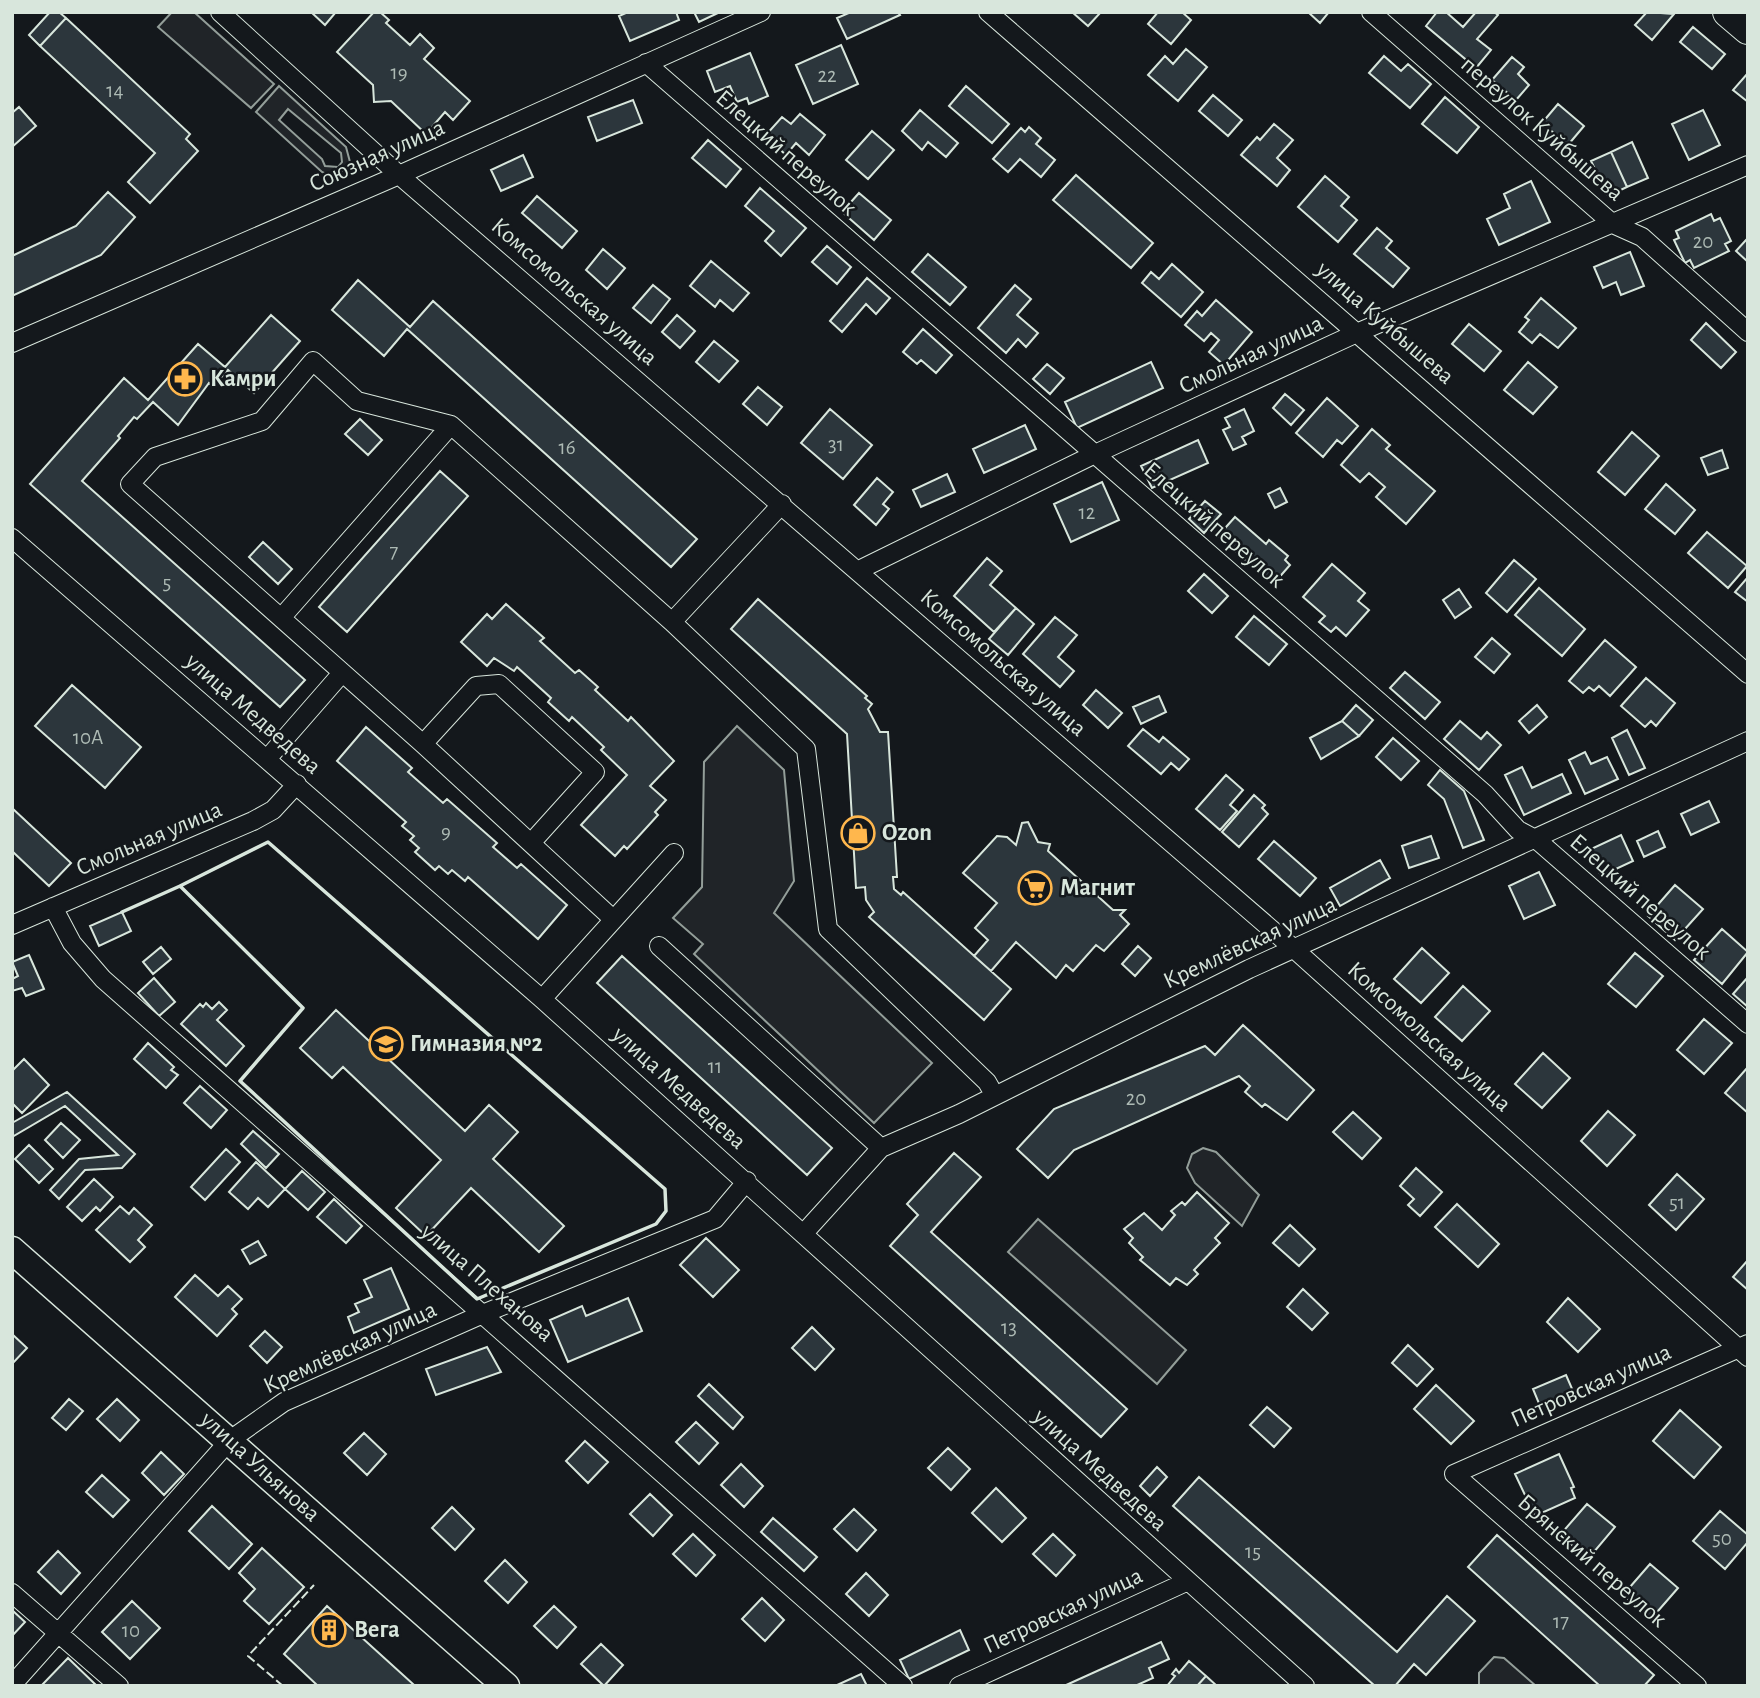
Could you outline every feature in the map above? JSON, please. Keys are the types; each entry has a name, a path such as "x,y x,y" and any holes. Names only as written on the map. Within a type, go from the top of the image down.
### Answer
{"main road":[{"path":"1728,12 1748,29"},
{"name":"улица Ульянова","path":"12,1250 506,1686"}],"street":[{"name":"Комсомольская улица","path":"220,12 399,174 1293,948 1744,1350"},
{"name":"Союзная улица","path":"12,342 399,174 761,12"},
{"name":"улица Куйбышева","path":"988,12 1359,332 1748,674"},
{"name":"переулок Куйбышева","path":"1371,12 1613,224 1642,237 1748,332"},
{"name":"Елецкий переулок","path":"646,63 1485,794 1518,830 1537,839 1748,1024"},
{"name":"Смольная улица","path":"859,570 1095,454 1359,332 1748,165"},
{"path":"613,919 423,744 130,484 155,457 262,421 313,360 357,401 451,425 672,622 806,749 828,929 986,1082 995,1096"},
{"path":"281,618 451,425"},
{"path":"672,622 782,504"},
{"name":"улица Медведева","path":"12,538 297,784 747,1181 1186,1582 1305,1686"},
{"path":"267,759 342,673"},
{"path":"423,744 476,686 499,684 595,772 531,843"},
{"name":"Кремлёвская улица","path":"804,1233 881,1148 995,1096 1293,948 1748,741"},
{"name":"Смольная улица","path":"12,925 253,821 273,810 297,784"},
{"path":"542,999 674,853"},
{"name":"улица Плеханова","path":"53,907 78,951 103,979 485,1313 903,1686"},
{"path":"659,946 881,1148"},
{"name":"Кремлёвская улица","path":"12,1685 56,1632 230,1440 284,1402 485,1313 715,1219 747,1181"},
{"name":"Петровская улица","path":"1454,1474 1744,1350"},
{"name":"Брянский переулок","path":"1454,1474 1697,1686"},
{"name":"Петровская улица","path":"959,1686 1186,1582"},
{"path":"12,1593 119,1686"}],"shaded area":[{"path":"172,12 194,12 274,84 251,108 158,27"},
{"path":"279,86 346,147 350,162 340,173 328,175 322,172 256,112","holes":["288,109 341,153 342,162 338,167 325,166 322,159 279,120"]},
{"path":"737,726 784,770 794,881 774,913 932,1063 874,1123 694,954 703,944 673,918 702,887 704,762"},
{"path":"1203,1148 1216,1152 1259,1195 1242,1226 1195,1183 1187,1168 1192,1154"},
{"path":"1038,1219 1186,1350 1157,1384 1008,1252"},
{"path":"1494,1657 1504,1658 1536,1686 1479,1686 1479,1673"}],"building":[{"path":"50,12 59,12 66,18 40,46 29,35"},
{"path":"311,12 336,12 325,25"},
{"path":"374,12 380,12 389,20 386,23 410,45 420,34 434,48 424,59 470,101 453,120 445,112 426,134 391,101 374,102 373,85 337,52"},
{"path":"628,12 676,12 679,20 630,41 619,16"},
{"path":"694,12 720,12 699,22"},
{"path":"851,12 898,12 900,15 847,39 837,18"},
{"path":"1072,12 1101,12 1088,26"},
{"path":"1158,12 1182,12 1191,20 1171,44 1148,24"},
{"path":"1308,12 1329,12 1320,23"},
{"path":"1437,12 1446,12 1463,27 1476,12 1494,12 1498,15 1477,39 1491,50 1476,68 1426,26"},
{"path":"1647,12 1674,14 1652,40 1635,25"},
{"path":"66,18 190,134 186,139 198,151 150,203 128,182 155,153 40,46"},
{"path":"1693,27 1725,54 1712,69 1680,42"},
{"path":"841,45 858,84 813,104 796,65"},
{"path":"1186,49 1207,67 1178,101 1148,75 1165,56 1173,64"},
{"path":"750,53 768,96 749,104 747,98 737,102 730,86 715,92 707,71"},
{"path":"1384,56 1401,71 1408,64 1431,84 1410,108 1369,73"},
{"path":"1512,57 1524,67 1518,74 1529,85 1516,100 1492,80"},
{"path":"1748,73 1748,102 1733,90"},
{"path":"966,86 1009,124 992,143 949,106"},
{"path":"1213,95 1242,120 1228,136 1199,111"},
{"path":"1445,97 1479,127 1457,153 1422,124"},
{"path":"633,100 642,123 597,141 588,117"},
{"path":"1558,104 1584,126 1568,145 1542,123"},
{"path":"19,107 36,126 12,147 12,113"},
{"path":"920,110 958,143 946,157 928,142 922,150 902,131"},
{"path":"1703,110 1720,145 1689,160 1672,124"},
{"path":"800,114 825,135 809,155 796,143 786,155 765,136 782,117 791,124"},
{"path":"1274,124 1293,140 1277,158 1290,170 1277,186 1241,155 1257,137 1260,140"},
{"path":"1029,127 1041,138 1036,144 1055,160 1041,177 1020,159 1008,172 993,159 1021,128 1025,132"},
{"path":"872,131 894,150 868,179 846,160"},
{"path":"708,140 741,169 726,187 692,158"},
{"path":"1632,142 1648,178 1627,187 1611,152"},
{"path":"1611,152 1627,187 1608,196 1591,161"},
{"path":"523,155 533,177 501,191 491,170"},
{"path":"1076,175 1153,243 1131,268 1053,200"},
{"path":"1325,176 1349,197 1341,206 1357,220 1338,242 1298,207"},
{"path":"1531,181 1550,222 1499,245 1487,219 1510,208 1504,194"},
{"path":"760,188 806,228 781,256 765,241 774,231 745,206"},
{"path":"108,192 135,217 101,255 12,296 12,256 76,226"},
{"path":"859,193 891,220 874,240 842,212"},
{"path":"537,196 577,231 562,248 522,213"},
{"path":"1711,214 1714,221 1720,218 1731,241 1725,244 1729,251 1694,268 1690,260 1685,263 1674,240 1679,238 1676,231"},
{"path":"1377,228 1392,241 1386,248 1409,268 1393,287 1354,254"},
{"path":"1748,241 1748,262 1736,251"},
{"path":"827,246 851,267 837,284 812,262"},
{"path":"603,249 625,268 607,289 586,270"},
{"path":"1630,252 1644,286 1621,295 1616,282 1603,288 1594,267"},
{"path":"928,254 966,287 950,305 912,272"},
{"path":"711,261 749,293 733,311 720,300 715,307 690,286"},
{"path":"1172,264 1203,292 1181,317 1142,283 1151,272 1159,279"},
{"path":"867,278 890,298 876,314 866,304 842,332 830,321"},
{"path":"358,280 410,327 433,301 697,539 671,567 407,329 384,356 332,310"},
{"path":"653,285 670,299 651,323 633,308"},
{"path":"1015,285 1031,299 1017,315 1038,333 1026,347 1018,339 1006,353 978,328"},
{"path":"1541,298 1576,328 1558,348 1540,334 1532,343 1519,332 1529,320 1525,317"},
{"path":"1216,300 1252,332 1224,365 1209,352 1219,340 1211,333 1204,341 1185,325 1197,311 1202,316"},
{"path":"271,315 300,341 254,393 228,370 213,386 209,383 178,425 153,402 137,419 134,417 118,436 120,438 82,481 305,680 280,707 30,484 124,378 148,400 198,344 225,367"},
{"path":"677,315 695,331 680,348 662,332"},
{"path":"1706,323 1736,352 1721,368 1691,340"},
{"path":"1469,324 1501,351 1484,371 1452,344"},
{"path":"923,329 952,355 936,373 921,360 917,364 903,352"},
{"path":"714,341 738,361 719,382 696,362"},
{"path":"1151,362 1163,388 1077,428 1065,402"},
{"path":"1528,362 1557,387 1533,414 1504,390"},
{"path":"1047,364 1064,378 1050,394 1033,379"},
{"path":"758,387 782,407 767,425 743,404"},
{"path":"1285,394 1304,410 1291,425 1273,408"},
{"path":"1327,398 1358,426 1342,444 1337,440 1323,457 1296,433"},
{"path":"830,409 872,445 843,479 801,443"},
{"path":"1244,409 1254,431 1242,437 1246,444 1233,450 1223,430 1230,427 1225,418"},
{"path":"360,419 382,440 368,455 345,434"},
{"path":"1025,425 1036,449 984,473 973,449"},
{"path":"1372,429 1390,445 1386,449 1435,491 1406,524 1376,497 1385,487 1369,473 1360,482 1341,465"},
{"path":"1632,432 1659,456 1625,495 1598,472"},
{"path":"1198,440 1208,463 1152,488 1141,466"},
{"path":"1722,450 1728,468 1708,475 1701,458"},
{"path":"440,471 468,496 347,632 319,607"},
{"path":"947,474 955,492 921,507 913,490"},
{"path":"877,478 893,492 883,504 889,509 876,525 854,505"},
{"path":"1102,482 1119,520 1071,542 1054,504"},
{"path":"1666,484 1695,510 1675,534 1645,509"},
{"path":"1280,488 1287,502 1275,508 1268,494"},
{"path":"1205,501 1221,514 1204,533 1189,519"},
{"path":"1235,517 1266,544 1269,540 1288,556 1285,560 1290,565 1276,581 1270,576 1267,579 1218,536"},
{"path":"1707,532 1747,566 1728,588 1688,553"},
{"path":"263,542 292,569 278,584 249,557"},
{"path":"987,558 1002,571 990,585 1016,608 994,632 954,596"},
{"path":"1514,560 1536,579 1507,612 1486,593"},
{"path":"1332,564 1365,593 1358,601 1369,610 1346,636 1336,627 1331,632 1319,622 1325,616 1303,597"},
{"path":"1204,574 1228,596 1212,613 1188,591"},
{"path":"1748,577 1748,602 1735,592"},
{"path":"1539,588 1585,629 1562,656 1515,615"},
{"path":"1459,589 1471,607 1455,618 1443,600"},
{"path":"758,599 867,696 865,698 872,704 868,709 880,732 888,732 897,877 893,877 894,889 901,895 903,892 1011,989 984,1020 869,917 874,912 866,900 865,887 856,888 847,734 731,629"},
{"path":"506,604 544,638 540,641 575,673 579,670 598,687 595,690 628,721 631,717 674,761 650,786 666,800 655,812 658,815 627,849 624,846 615,856 581,825 627,775 601,750 604,747 572,717 569,721 548,702 551,698 517,667 514,671 494,658 487,666 461,642 487,614 492,619"},
{"path":"1016,608 1034,624 1008,655 989,639"},
{"path":"1254,616 1287,644 1269,665 1236,637"},
{"path":"1055,617 1077,635 1058,657 1074,671 1060,687 1023,654"},
{"path":"1492,638 1510,654 1494,673 1475,657"},
{"path":"1605,640 1636,667 1610,696 1599,686 1594,691 1589,687 1583,693 1569,681"},
{"path":"1405,672 1440,702 1425,719 1390,688"},
{"path":"1646,678 1675,703 1656,726 1651,721 1645,727 1621,706"},
{"path":"72,685 141,747 105,788 35,726"},
{"path":"1096,690 1122,713 1108,728 1083,705"},
{"path":"1159,696 1166,712 1141,724 1133,707"},
{"path":"1356,705 1373,720 1359,736 1342,721"},
{"path":"1537,705 1547,717 1529,733 1519,721"},
{"path":"1342,721 1359,736 1321,759 1310,738"},
{"path":"1460,721 1481,739 1487,732 1501,745 1479,770 1444,739"},
{"path":"366,727 412,768 408,772 443,803 447,799 497,843 493,847 517,868 521,864 567,905 538,939 468,877 465,881 452,870 448,874 439,866 435,870 415,852 419,848 410,840 414,836 402,826 406,822 337,761"},
{"path":"1143,729 1159,742 1163,737 1189,759 1179,770 1171,763 1161,774 1128,746"},
{"path":"1627,730 1645,768 1629,775 1612,738"},
{"path":"1393,738 1419,761 1401,780 1376,757"},
{"path":"1585,752 1591,764 1607,757 1618,779 1585,794 1569,760"},
{"path":"1522,767 1532,788 1562,774 1571,793 1524,815 1505,775"},
{"path":"1440,770 1464,791 1484,840 1463,848 1444,799 1428,785"},
{"path":"1226,775 1243,790 1230,805 1237,811 1220,830 1196,809"},
{"path":"1254,795 1265,805 1262,808 1268,814 1239,847 1222,832"},
{"path":"1709,801 1719,822 1691,835 1681,814"},
{"path":"12,808 71,863 49,886 12,851"},
{"name":"Магнит","path":"1028,822 1038,842 1050,844 1048,851 1113,910 1125,910 1120,915 1129,924 1104,951 1096,945 1073,971 1066,965 1056,978 1016,942 991,971 974,956 988,940 975,928 997,903 963,873 997,836 1007,837 1016,845 1022,823"},
{"path":"1658,831 1665,847 1644,857 1637,841"},
{"path":"1621,835 1633,861 1601,876 1589,850"},
{"path":"1431,836 1439,858 1409,868 1402,846"},
{"path":"1274,841 1316,878 1300,896 1258,859"},
{"path":"1380,860 1390,878 1340,906 1330,888"},
{"path":"1539,872 1555,905 1524,919 1509,886"},
{"path":"1675,885 1703,909 1675,940 1648,916"},
{"path":"122,912 131,931 99,946 90,926"},
{"path":"1722,929 1748,952 1722,984 1694,960"},
{"path":"1138,946 1151,958 1135,976 1122,964"},
{"path":"161,947 171,959 153,974 143,962"},
{"path":"1422,948 1449,973 1421,1003 1394,979"},
{"path":"1635,953 1663,976 1636,1007 1608,984"},
{"path":"29,955 44,989 26,996 22,988 12,991 12,979 18,976 12,962"},
{"path":"622,956 832,1148 807,1175 597,983"},
{"path":"1748,977 1748,1007 1733,994"},
{"path":"154,978 175,1002 159,1016 138,993"},
{"path":"1463,986 1490,1011 1462,1041 1435,1017"},
{"path":"219,1002 227,1010 217,1020 244,1046 226,1066 181,1024 200,1004 203,1007 206,1003 212,1009"},
{"path":"336,1010 465,1131 489,1105 518,1132 493,1159 564,1226 539,1252 471,1188 426,1236 396,1208 441,1160 343,1067 332,1078 300,1048"},
{"path":"1704,1019 1732,1043 1704,1074 1677,1050"},
{"path":"1243,1025 1314,1090 1287,1120 1265,1104 1262,1107 1245,1092 1250,1086 1239,1076 1074,1150 1048,1178 1017,1149 1054,1109 1205,1046 1215,1055"},
{"path":"148,1043 174,1067 171,1070 178,1075 166,1088 134,1059"},
{"path":"1543,1053 1570,1078 1542,1108 1515,1084"},
{"path":"24,1059 49,1085 22,1113 12,1103 12,1071"},
{"path":"1748,1067 1748,1113 1725,1093"},
{"path":"200,1086 227,1110 211,1128 184,1103"},
{"path":"67,1092 135,1154 122,1168 85,1170 59,1199 50,1190 79,1159 118,1155 65,1106 12,1137 12,1123"},
{"path":"1608,1111 1635,1135 1607,1166 1581,1141"},
{"path":"1353,1112 1381,1138 1362,1159 1333,1132"},
{"path":"61,1123 80,1140 63,1158 45,1140"},
{"path":"253,1131 279,1154 266,1168 241,1144"},
{"path":"29,1145 53,1169 39,1183 15,1159"},
{"path":"226,1149 240,1162 205,1200 191,1187"},
{"path":"954,1153 981,1177 931,1232 1127,1409 1101,1437 890,1246 918,1215 907,1204"},
{"path":"256,1162 285,1189 268,1207 258,1198 248,1209 229,1192"},
{"path":"1416,1168 1442,1192 1420,1216 1408,1205 1414,1199 1400,1186"},
{"path":"302,1171 325,1192 308,1210 285,1189"},
{"path":"1677,1174 1704,1199 1676,1230 1649,1205"},
{"path":"94,1179 113,1197 100,1211 96,1207 82,1221 67,1207"},
{"path":"1197,1192 1229,1223 1215,1238 1220,1243 1194,1270 1198,1274 1187,1285 1176,1278 1170,1285 1140,1260 1143,1257 1129,1243 1133,1238 1124,1229 1144,1213 1162,1230 1175,1215 1171,1211 1182,1202 1185,1205"},
{"path":"334,1199 362,1226 346,1243 317,1217"},
{"path":"1457,1204 1499,1244 1478,1267 1435,1227"},
{"path":"120,1206 129,1214 134,1208 152,1225 138,1240 145,1247 130,1262 96,1230"},
{"path":"1290,1225 1315,1249 1299,1266 1273,1243"},
{"path":"706,1238 739,1270 713,1297 680,1265"},
{"path":"258,1241 266,1255 250,1264 242,1250"},
{"path":"1748,1260 1748,1290 1733,1277"},
{"path":"391,1268 409,1309 354,1333 348,1317 359,1312 355,1304 372,1297 364,1280"},
{"path":"195,1275 218,1296 228,1286 242,1299 232,1309 237,1314 217,1336 175,1297"},
{"path":"1303,1289 1328,1313 1312,1330 1287,1307"},
{"path":"628,1298 642,1331 568,1362 550,1320 582,1306 586,1316"},
{"path":"1568,1298 1600,1329 1578,1352 1547,1322"},
{"path":"812,1327 834,1349 815,1370 792,1348"},
{"path":"265,1331 282,1347 267,1363 250,1346"},
{"path":"12,1334 27,1348 12,1364"},
{"path":"1408,1345 1433,1369 1417,1386 1392,1363"},
{"path":"487,1347 501,1372 436,1395 426,1369"},
{"path":"1566,1375 1573,1391 1540,1406 1533,1389"},
{"path":"709,1384 743,1417 733,1429 698,1396"},
{"path":"1436,1385 1474,1421 1451,1444 1414,1409"},
{"path":"69,1399 83,1411 66,1430 52,1418"},
{"path":"117,1399 139,1420 120,1441 97,1419"},
{"path":"1267,1407 1291,1428 1274,1447 1250,1425"},
{"path":"1680,1410 1721,1447 1694,1478 1653,1441"},
{"path":"696,1422 718,1443 699,1464 676,1442"},
{"path":"364,1433 386,1454 367,1475 344,1453"},
{"path":"585,1441 608,1462 588,1483 566,1461"},
{"path":"948,1448 970,1469 951,1490 928,1468"},
{"path":"161,1452 184,1474 164,1495 142,1473"},
{"path":"1559,1454 1574,1487 1571,1488 1575,1498 1535,1516 1515,1474"},
{"path":"741,1464 763,1486 744,1507 721,1485"},
{"path":"1157,1467 1167,1477 1150,1496 1140,1486"},
{"path":"102,1475 129,1500 113,1517 86,1492"},
{"path":"1199,1477 1397,1652 1447,1596 1475,1621 1426,1675 1414,1664 1395,1686 1375,1686 1173,1506"},
{"path":"996,1488 1026,1518 1002,1542 972,1513"},
{"path":"650,1494 672,1515 653,1536 630,1514"},
{"path":"1587,1504 1615,1527 1588,1559 1560,1535"},
{"path":"212,1506 252,1544 229,1569 189,1531"},
{"path":"452,1507 474,1529 455,1550 432,1528"},
{"path":"854,1509 876,1530 857,1551 834,1529"},
{"path":"1720,1511 1748,1535 1748,1542 1725,1569 1693,1541"},
{"path":"773,1518 817,1557 804,1571 761,1532"},
{"path":"693,1534 715,1555 696,1576 673,1554"},
{"path":"1053,1534 1075,1555 1056,1576 1033,1554"},
{"path":"1497,1535 1654,1675 1644,1686 1600,1686 1468,1567"},
{"path":"262,1548 304,1587 269,1624 244,1601 255,1589 239,1573"},
{"path":"58,1551 80,1573 61,1594 38,1572"},
{"path":"505,1560 527,1582 508,1603 485,1581"},
{"path":"1650,1564 1678,1588 1651,1619 1623,1595"},
{"path":"866,1573 888,1595 869,1616 846,1594"},
{"path":"762,1598 784,1620 765,1641 742,1619"},
{"path":"132,1601 160,1628 130,1659 102,1632"},
{"name":"Вега","path":"327,1606 413,1684 318,1686 284,1654"},
{"path":"554,1606 576,1627 557,1648 534,1626"},
{"path":"12,1610 25,1622 12,1636"},
{"path":"960,1630 969,1650 909,1679 900,1660"},
{"path":"1161,1642 1169,1659 1149,1668 1153,1678 1135,1686 1064,1686"},
{"path":"601,1644 623,1665 604,1686 581,1664"},
{"path":"68,1658 97,1686 41,1686"},
{"path":"1189,1661 1206,1676 1197,1686 1167,1686 1175,1676 1172,1674 1176,1669 1179,1673"},
{"path":"861,1674 867,1686 835,1686"},
{"path":"1206,1676 1217,1686 1197,1686"}],"fence":[{"path":"283,1686 248,1656 314,1585"}],"wall":[{"path":"268,842 665,1189 666,1211 656,1224 477,1299 240,1081 303,1008 180,886 268,842"},
{"path":"122,912 180,886"}],"place":[{"name":"Камри","path":"185,379"},
{"name":"Ozon","path":"858,833"},
{"name":"Магнит","path":"1035,888"},
{"name":"Гимназия №2","path":"386,1044"},
{"name":"Вега","path":"329,1630"}]}
